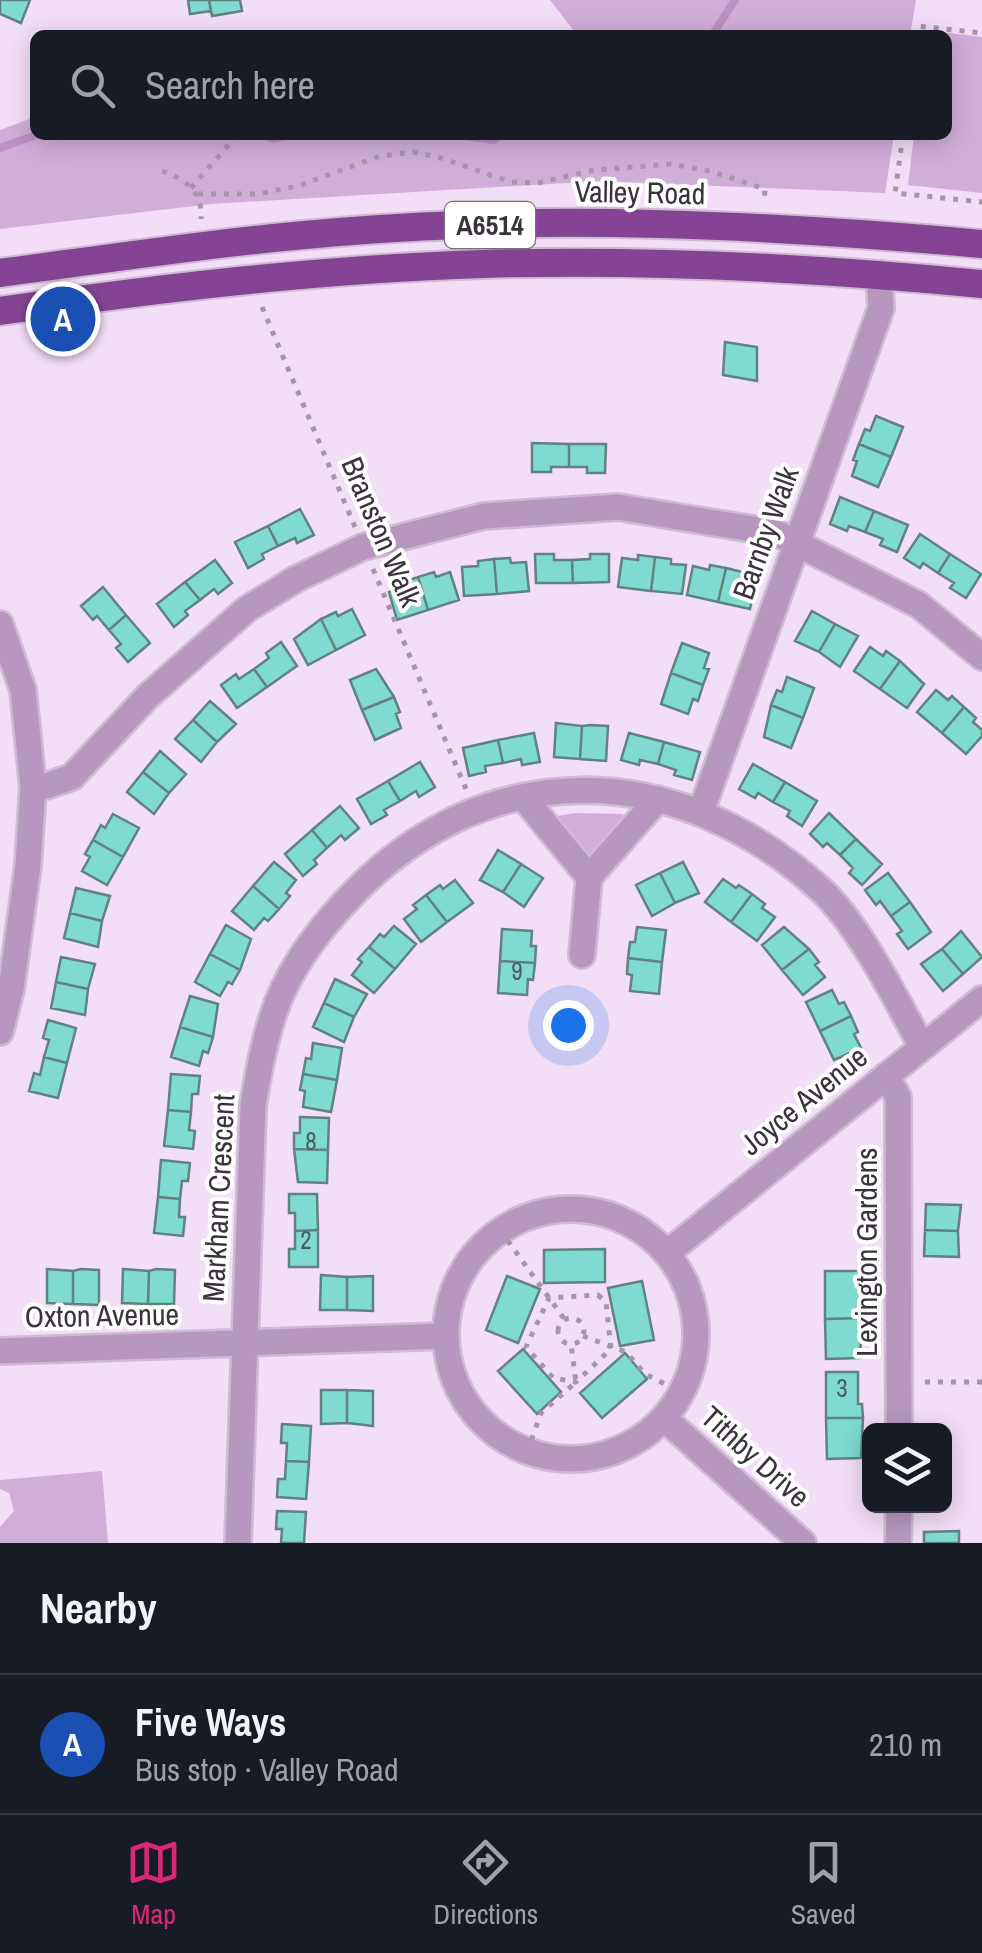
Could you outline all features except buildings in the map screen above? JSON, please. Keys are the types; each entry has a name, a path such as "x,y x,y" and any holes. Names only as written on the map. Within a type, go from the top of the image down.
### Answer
{"highway":[{"name":"Valley Road","path":"0,274 339,232 460,225 714,226 982,244"},
{"name":"A6514","path":"0,311 370,269 503,264 715,264 982,284"}],"street":[{"name":"Barnby Walk","path":"701,812 880,308 879,274"},
{"path":"33,787 72,776 148,696 247,609 296,579 364,547 484,516 618,507 760,530 797,544 919,606 982,657"},
{"path":"0,624 24,690 33,787 28,865 11,989 0,1032"},
{"name":"Markham Crescent","path":"238,1543 258,1072 283,989 324,924 378,868 424,834 475,810 524,797 590,788 658,799 701,812 757,840 822,890 857,936 922,1047"},
{"path":"524,797 589,877"},
{"path":"582,955 589,877 658,799"},
{"name":"Joyce Avenue","path":"667,1254 982,998"},
{"name":"Lexington Gardens","path":"886,1076 898,1098 900,1423"},
{"path":"570,1209 606,1214 640,1229 667,1254 684,1278 695,1321 693,1365 682,1393 664,1418 636,1442 601,1457 564,1460 527,1452 494,1434 468,1407 451,1373 445,1336 448,1305 459,1276 477,1250 500,1230 533,1214 570,1209"},
{"name":"Oxton Avenue","path":"0,1351 445,1336"},
{"name":"Tithby Drive","path":"664,1418 803,1543"},
{"path":"898,1543 899,1513"}],"path":[{"path":"917,30 917,26 950,30"},
{"path":"952,30 982,34"},
{"path":"191,188 233,140"},
{"path":"901,140 895,193 982,202"},
{"path":"198,194 257,194 298,186 380,156 413,152 512,182 538,183 594,170 671,164 710,171 764,189 764,205"},
{"path":"162,171 178,176 198,194 201,220"},
{"name":"Branston Walk","path":"233,282 261,306 475,810"},
{"path":"500,1230 565,1320 580,1322 583,1336"},
{"path":"549,1298 604,1297 611,1350"},
{"path":"549,1298 526,1347 553,1378 576,1382"},
{"path":"565,1320 558,1335 571,1344 576,1382"},
{"path":"583,1336 611,1350 626,1352 645,1374 682,1393"},
{"path":"571,1344 583,1336"},
{"path":"527,1452 541,1413 611,1350"},
{"path":"900,1382 982,1382"}],"shaded area":[{"path":"550,0 916,0 911,30 573,30"},
{"path":"952,33 982,37 982,193 908,185 913,140 952,140"},
{"path":"30,119 30,140 893,140 885,193 601,181 211,204 0,229 0,130"},
{"path":"622,814 628,820 592,857 583,857 551,817"},
{"path":"102,1471 108,1543 0,1543 0,1527 14,1511 9,1493 0,1489 0,1480"}],"waterway":[{"path":"715,30 735,0"},
{"path":"0,148 30,137"}],"place":[{"name":"Five Ways","path":"63,319"}]}
